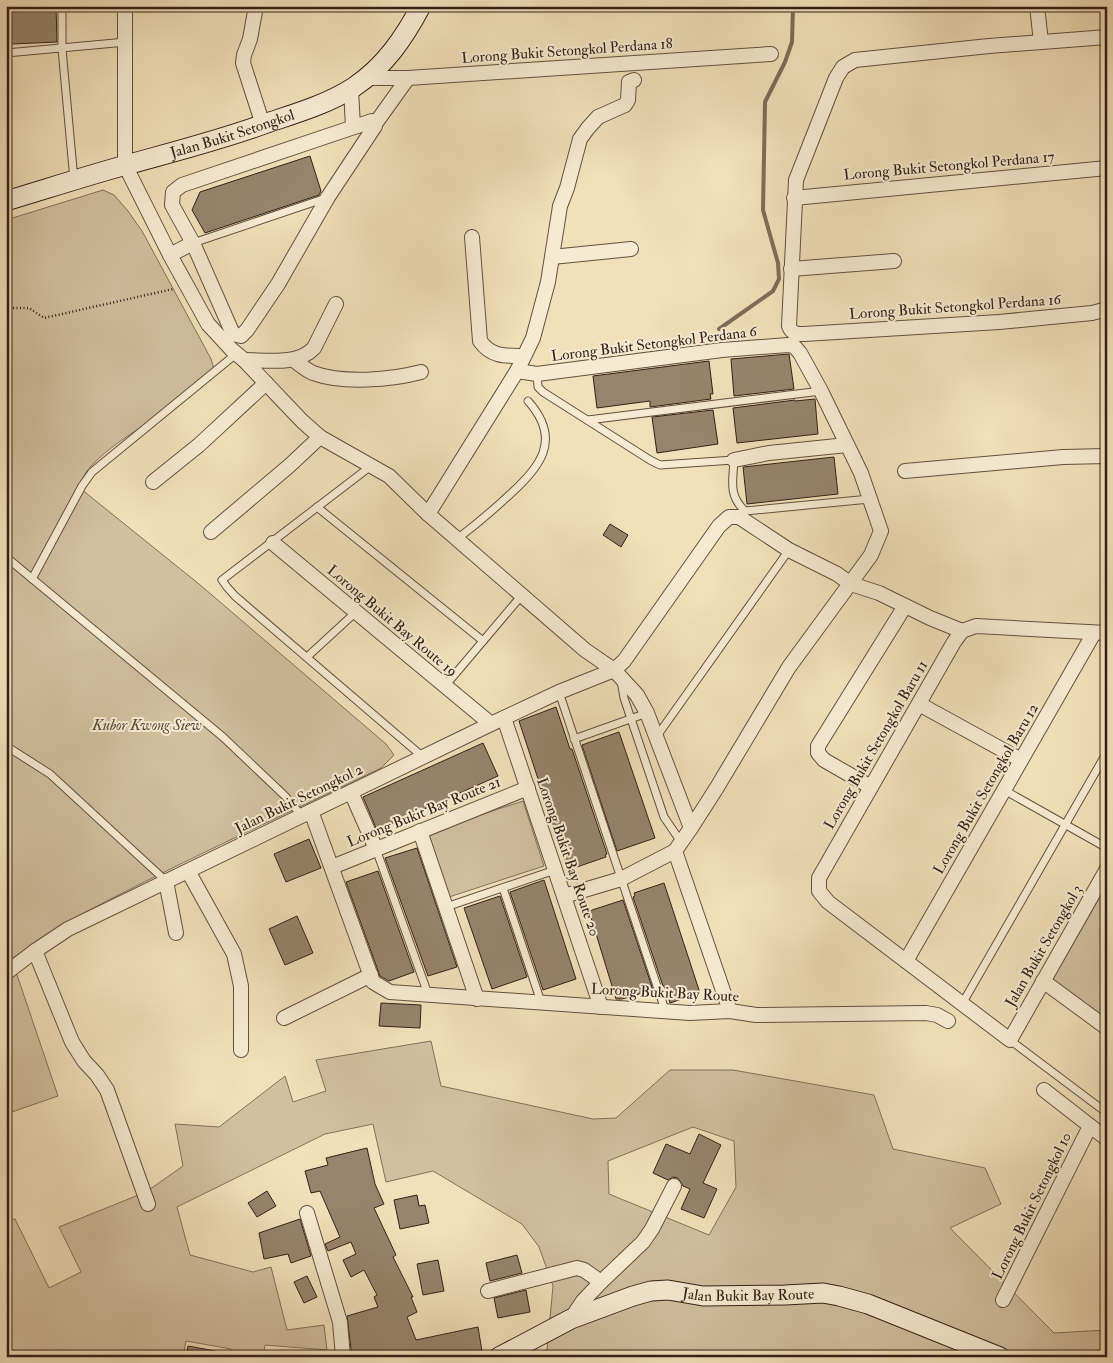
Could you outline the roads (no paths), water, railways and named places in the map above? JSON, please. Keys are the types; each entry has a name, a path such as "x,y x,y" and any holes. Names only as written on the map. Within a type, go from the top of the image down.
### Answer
{"street":[{"path":"125,6 125,165 170,255 208,324 320,437 389,476 428,514 585,650 618,674 637,695 647,713 691,828"},
{"path":"256,6 243,63 263,125"},
{"name":"Jalan Bukit Setongkol","path":"6,201 125,165 232,136 341,95 378,68 396,48 407,33 421,6"},
{"path":"1038,6 1042,42"},
{"path":"894,261 791,269 796,180 836,78 843,67 855,60 1107,37"},
{"name":"Lorong Bukit Setongkol Perdana 18","path":"358,84 408,78 772,54"},
{"path":"375,124 372,121 353,127 182,185 173,192 172,205 193,243 232,334 242,336 278,284 328,197 375,124 408,78"},
{"path":"428,514 517,371 537,329 548,282 560,206 567,188 580,139 598,117 625,105 628,100 629,82 634,80"},
{"path":"353,127 358,84"},
{"name":"Lorong Bukit Setongkol Perdana 17","path":"794,198 1107,168"},
{"path":"472,237 480,340 485,348 500,356 524,356"},
{"path":"170,255 193,243"},
{"path":"552,257 631,249"},
{"name":"Lorong Bukit Setongkol Perdana 16","path":"791,269 789,326 795,334 999,322 1092,313 1107,309"},
{"path":"240,357 294,360 309,353 314,348 336,304"},
{"name":"Lorong Bukit Setongkol Perdana 6","path":"517,371 537,374 722,350 788,345 794,346 800,353 821,391"},
{"path":"294,360 313,373 350,379 374,380 421,372"},
{"path":"152,482 199,446 266,383"},
{"path":"564,896 621,880 678,846 716,789 788,667 871,555 880,530 861,473 821,391"},
{"path":"211,532 320,437"},
{"path":"734,460 769,453 847,445"},
{"path":"906,471 1107,456"},
{"path":"618,674 624,661 719,526 729,518 739,516 789,550 837,574 851,584 879,593 930,618 962,631 976,626 1100,633"},
{"name":"Lorong Bukit Bay Route 19","path":"273,543 491,724"},
{"path":"871,787 824,760 818,753 818,746 905,606"},
{"name":"Lorong Bukit Setongkol Baru 11","path":"906,961 828,902 819,891 819,878 962,631"},
{"name":"Lorong Bukit Setongkol Baru 12","path":"906,961 1021,760 1100,633"},
{"name":"Jalan Bukit Setongkol 2","path":"6,973 68,928 559,692 618,674"},
{"path":"919,704 1021,760"},
{"name":"Lorong Bukit Bay Route 20","path":"504,718 601,1006"},
{"name":"Lorong Bukit Bay Route 21","path":"332,867 528,788"},
{"path":"351,792 376,849"},
{"path":"284,1018 371,975 332,867 306,813"},
{"path":"420,831 477,999"},
{"path":"678,846 730,1011"},
{"name":"Jalan Bukit Setongkol 3","path":"1010,1040 1107,869"},
{"path":"188,870 234,954 241,986 241,1050"},
{"path":"166,881 176,933"},
{"path":"35,951 72,1042 107,1090 148,1204"},
{"path":"906,961 1010,1040"},
{"name":"Lorong Bukit Bay Route","path":"371,975 374,982 390,992 477,999 690,1013 730,1011 756,1015 926,1013 937,1015 948,1021"},
{"path":"1042,981 1107,1028"},
{"path":"1044,1090 1107,1139"},
{"name":"Lorong Bukit Setongkol 10","path":"1003,1300 1090,1126"},
{"path":"571,1318 583,1301 601,1282 643,1242 652,1229 674,1186"},
{"path":"307,1213 340,1322 343,1357"},
{"path":"488,1291 577,1268 584,1270 601,1282"},
{"name":"Jalan Bukit Bay Route","path":"499,1357 571,1318 633,1296 668,1290 703,1296 823,1293 868,1304 1000,1357"}],"lane":[{"path":"62,6 62,49 74,180"},
{"path":"6,53 126,42"},
{"path":"193,243 328,197"},
{"path":"32,579 82,486 92,472 240,357"},
{"path":"537,374 538,387 543,392 660,465 734,460 732,490 736,503 745,511 870,499"},
{"path":"588,420 821,391"},
{"path":"457,539 527,480 542,458 545,441 544,425 528,400"},
{"path":"372,466 222,580 235,596 423,757"},
{"path":"317,507 483,641"},
{"path":"656,736 789,550"},
{"path":"6,557 224,737 285,796 306,813"},
{"path":"445,687 522,595"},
{"path":"307,657 356,612"},
{"path":"618,674 630,718 664,817 678,846"},
{"path":"559,692 665,1010"},
{"path":"574,739 647,713"},
{"path":"6,746 50,774 166,881"},
{"path":"962,1004 1107,752"},
{"path":"1004,790 1107,848"},
{"path":"376,849 428,994"},
{"path":"446,907 555,870"},
{"path":"502,888 542,1003"},
{"path":"1010,1040 1107,1113"}],"waterway":[{"path":"719,329 773,291 779,279 778,263 763,210 765,102 785,62 792,42 793,6"}],"park label":[{"name":"Kubor Kwong Siew","path":"147,725"}]}
